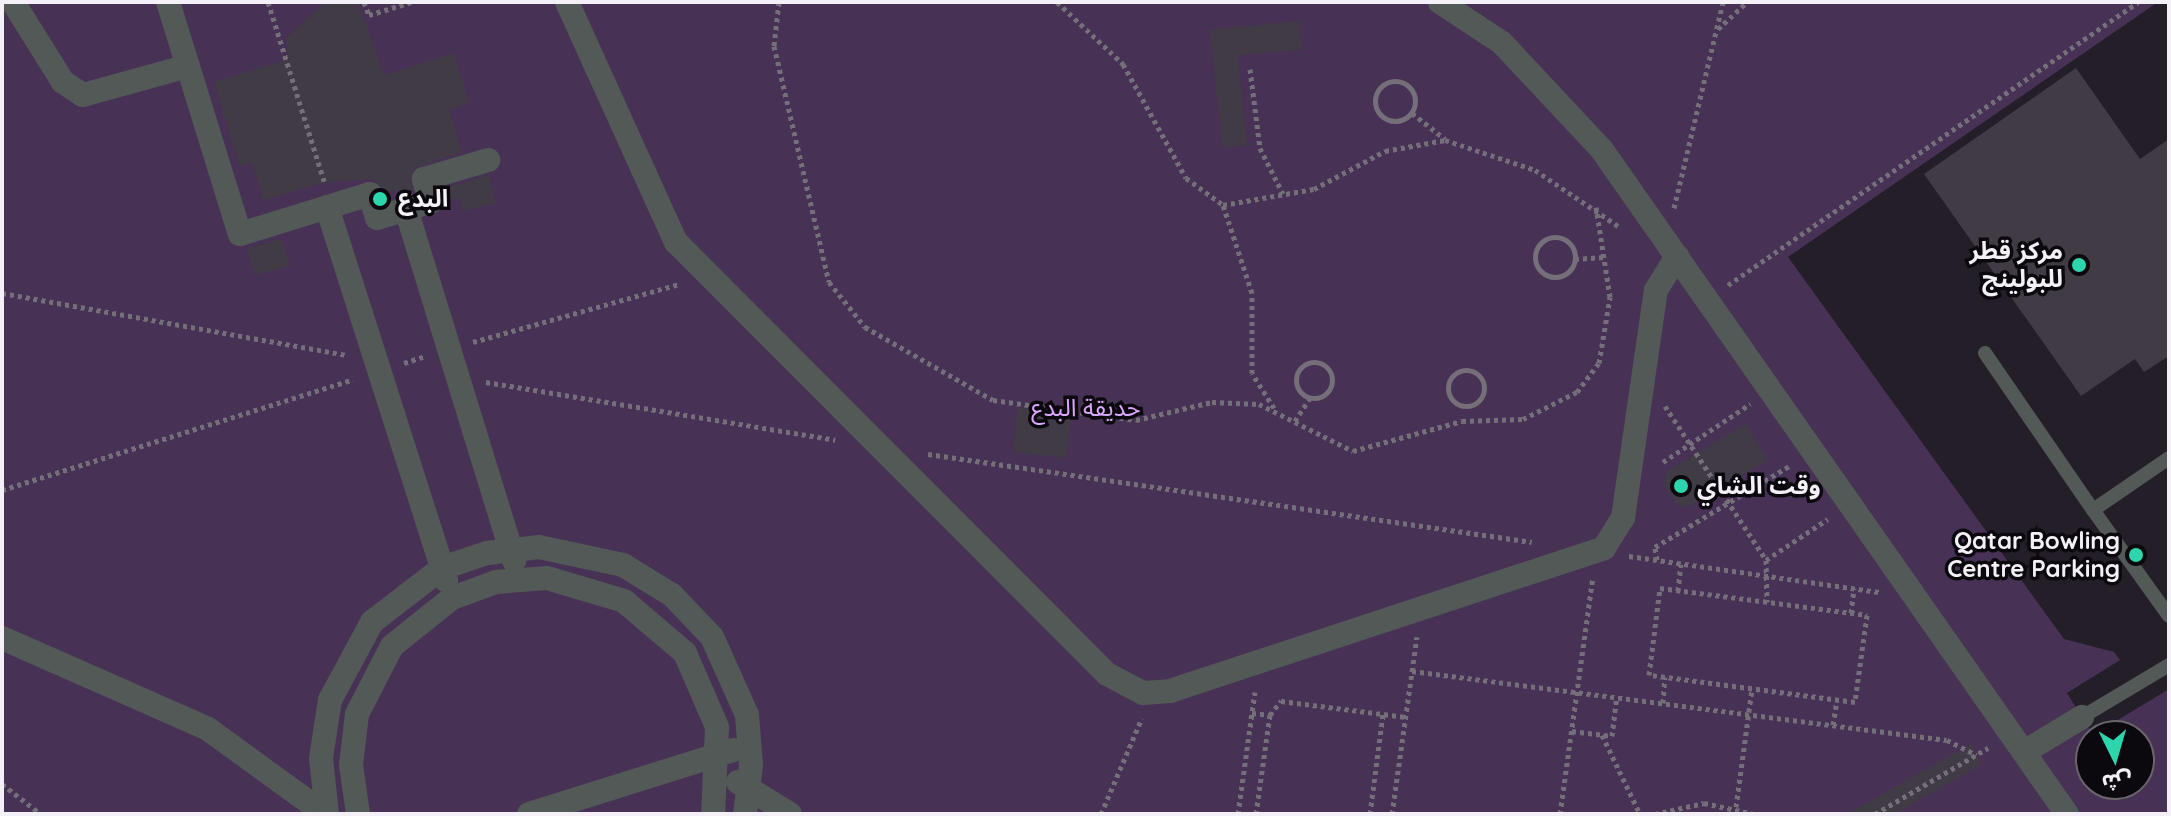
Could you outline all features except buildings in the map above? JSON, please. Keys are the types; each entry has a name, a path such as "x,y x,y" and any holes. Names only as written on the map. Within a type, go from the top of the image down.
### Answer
{"street":[{"path":"13,2 63,82 83,95 188,66"},
{"path":"168,2 240,234 370,194 377,218 430,202 424,179 488,160"},
{"path":"567,2 676,242 1107,674 1143,693 1258,662 1597,552 1621,526 1656,290 1672,248"},
{"path":"1440,2 1530,69 1602,150 2067,814"},
{"path":"329,206 452,598"},
{"path":"406,209 519,579"},
{"path":"326,814 323,728 340,672 372,622 442,568 510,549 596,555 672,595 727,662 750,744 750,786 745,814"},
{"path":"358,814 351,765 365,690 401,637 452,598 519,579 600,589 667,632 710,701 720,765 713,814"},
{"path":"2,638 208,729 326,814"},
{"path":"2018,743 2082,717"},
{"path":"529,814 720,765 750,744"},
{"path":"720,765 790,814"}],"lane":[{"path":"1985,353 2169,616"},
{"path":"2093,510 2169,458"},
{"path":"2082,717 2169,665"}],"path":[{"path":"268,2 329,206"},
{"path":"364,2 369,15 411,2"},
{"path":"779,2 772,34 815,246 839,298 865,327 993,400 1136,420 1227,400 1274,409 1353,451 1462,421 1523,419 1586,383 1599,363 1609,320 1596,207"},
{"path":"1057,2 1123,64 1186,178 1223,205 1252,293 1252,373 1274,409"},
{"path":"1672,248 1723,2"},
{"path":"1717,29 1747,2"},
{"path":"1708,299 2138,2"},
{"path":"1250,69 1260,148 1283,194"},
{"path":"1388,82 1405,84 1414,97 1412,113 1397,121 1382,117 1376,93 1388,82"},
{"path":"1412,113 1445,140 1535,170 1596,207 1632,237"},
{"path":"1223,205 1330,184 1404,144 1445,140"},
{"path":"1557,237 1571,244 1575,259 1567,272 1552,276 1539,269 1535,254 1557,237"},
{"path":"1575,259 1604,257"},
{"path":"2,293 348,355 372,349"},
{"path":"1295,421 1310,398 1325,396 1333,382 1328,368 1314,361 1300,367 1295,382 1310,398"},
{"path":"1459,371 1474,371 1485,390 1477,403 1462,406 1450,398 1448,382 1459,371"},
{"path":"457,377 882,448 1550,545"},
{"path":"1663,462 1771,391"},
{"path":"1640,401 1666,407 1730,502 1766,560 1767,602"},
{"path":"1462,406 1462,421"},
{"path":"1657,560 1655,547 1814,451"},
{"path":"1766,560 1851,504"},
{"path":"1560,814 1597,552 1916,597"},
{"path":"1678,591 1681,563"},
{"path":"1660,588 1767,602 1867,615 1855,702 1649,675 1660,588"},
{"path":"1851,613 1854,588"},
{"path":"1392,814 1421,609"},
{"path":"1238,814 1258,662"},
{"path":"1412,671 1947,740 1976,755"},
{"path":"1663,703 1665,677"},
{"path":"1736,807 1752,689"},
{"path":"1101,814 1140,726 1143,693"},
{"path":"1572,731 1612,736 1617,697"},
{"path":"1256,814 1270,715 1288,700 1406,717"},
{"path":"1833,725 1837,700"},
{"path":"1252,713 1270,715"},
{"path":"1370,814 1383,714"},
{"path":"1602,735 1640,814"},
{"path":"1875,814 1976,755 2018,743"},
{"path":"2,784 41,814"},
{"path":"1655,814 1688,804 1736,807 1754,814"}],"green space":[{"name":"حديقة البدع","path":"2,2 2158,2 1788,257 2064,639 2114,652 2120,660 2067,693 2084,720 2075,720 2075,800 2155,800 2155,720 2118,720 2169,689 2169,814 2,814"}],"place":[{"name":"البدع","path":"380,199"},
{"name":"مركز قطر للبولينج","path":"2079,265"},
{"name":"وقت الشاي","path":"1681,486"},
{"name":"Qatar Bowling Centre Parking","path":"2136,555"}]}
